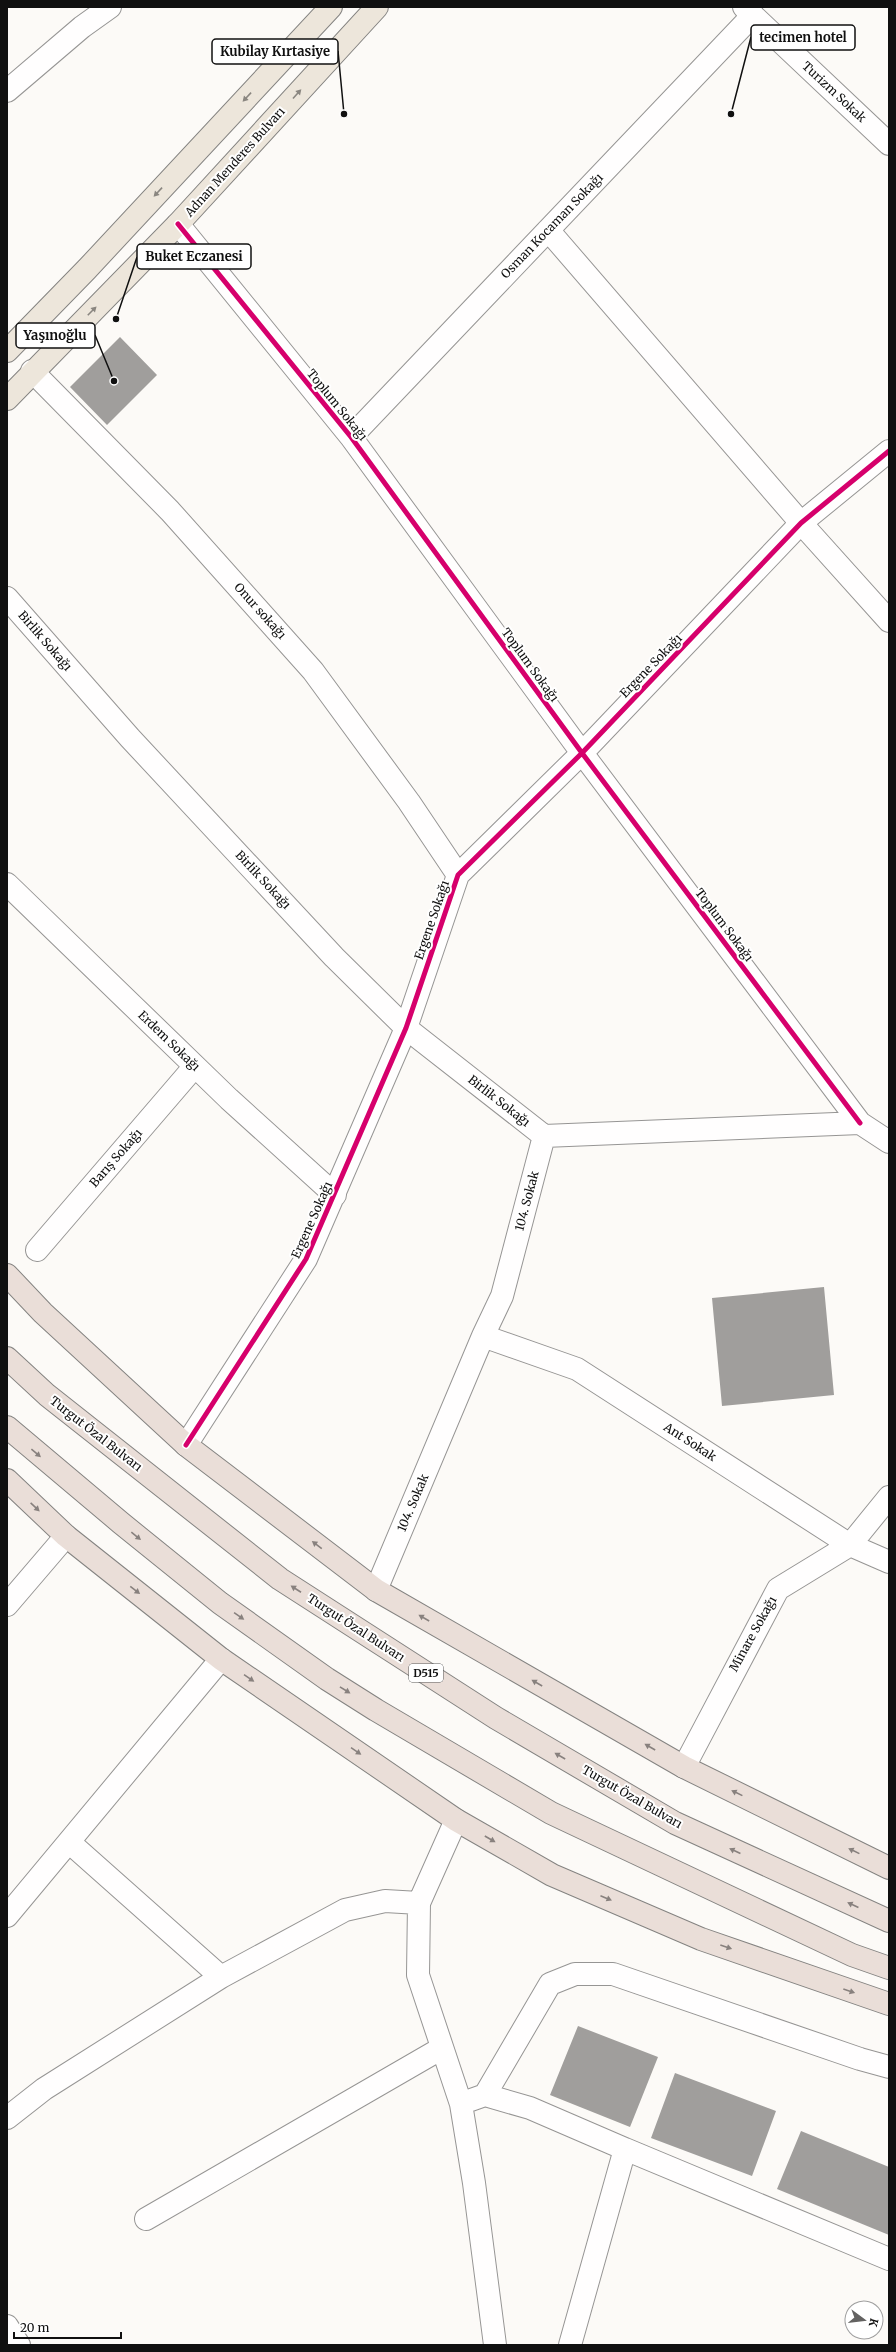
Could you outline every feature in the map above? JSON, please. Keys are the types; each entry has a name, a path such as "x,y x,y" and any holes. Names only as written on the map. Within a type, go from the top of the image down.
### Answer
{"highway":[{"path":"7,1275 43,1313 186,1445 376,1590 684,1767 889,1868"},
{"name":"Turgut Özal Bulvarı","path":"7,1358 47,1395 280,1579 496,1718 675,1823 889,1921"},
{"path":"7,1427 121,1523 220,1603 327,1679 376,1710 551,1813 845,1952 889,1968"},
{"path":"7,1480 66,1536 221,1659 456,1820 552,1875 701,1939 889,2004"}],"main road":[{"path":"7,351 87,269 330,7"},
{"name":"Adnan Menderes Bulvarı","path":"7,399 32,371 178,224 377,7"}],"street":[{"path":"7,91 82,27 110,7"},
{"name":"Turizm Sokak","path":"748,11 889,144"},
{"name":"Osman Kocaman Sokağı","path":"351,437 548,230 748,11"},
{"name":"Toplum Sokağı","path":"178,224 351,437 582,753 860,1123"},
{"path":"548,230 801,523 889,621"},
{"name":"Onur sokağı","path":"32,371 170,511 313,671 409,802 458,875"},
{"name":"Ergene Sokağı","path":"186,1445 306,1260 406,1028 458,875 582,753 801,523 889,451"},
{"name":"Birlik Sokağı","path":"7,598 130,738 334,957 406,1028 544,1136"},
{"name":"Erdem Sokağı","path":"7,884 195,1066 335,1195"},
{"name":"Barış Sokağı","path":"37,1250 195,1066"},
{"path":"544,1136 860,1123 889,1142"},
{"name":"104. Sokak","path":"376,1590 483,1336 502,1296 544,1136"},
{"name":"Ant Sokak","path":"483,1336 577,1369 850,1545 889,1562"},
{"name":"Minare Sokağı","path":"684,1767 778,1589 850,1545 889,1496"},
{"path":"7,1605 66,1536"},
{"path":"7,1916 221,1659"},
{"path":"456,1820 419,1903 418,1975 461,2104 474,2183 495,2345"},
{"path":"69,1842 221,1977"},
{"path":"7,2118 44,2089 221,1977 344,1910 385,1901 419,1903"},
{"path":"485,2095 550,1984 575,1974 613,1974 860,2059 889,2067"},
{"path":"146,2219 442,2048"},
{"path":"461,2104 485,2095 530,2108 889,2259"},
{"path":"570,2345 625,2149"},
{"path":"7,2326 19,2345"}],"building":[{"path":"120,337 157,375 107,425 70,387"},
{"path":"824,1287 834,1395 722,1406 712,1298"},
{"path":"578,2026 658,2057 630,2127 550,2095"},
{"path":"675,2073 776,2111 752,2176 651,2138"},
{"path":"801,2131 889,2167 889,2235 777,2189"}],"cycle path":[{"path":"178,224 351,437 582,753 860,1123"},
{"path":"186,1445 306,1259 406,1028 458,875 582,753 801,523 889,451"}],"place":[{"name":"Kubilay Kırtasiye","path":"344,114"},
{"name":"tecimen hotel","path":"731,114"},
{"name":"Buket Eczanesi","path":"116,319"},
{"name":"Yaşınoğlu","path":"114,381"}]}
